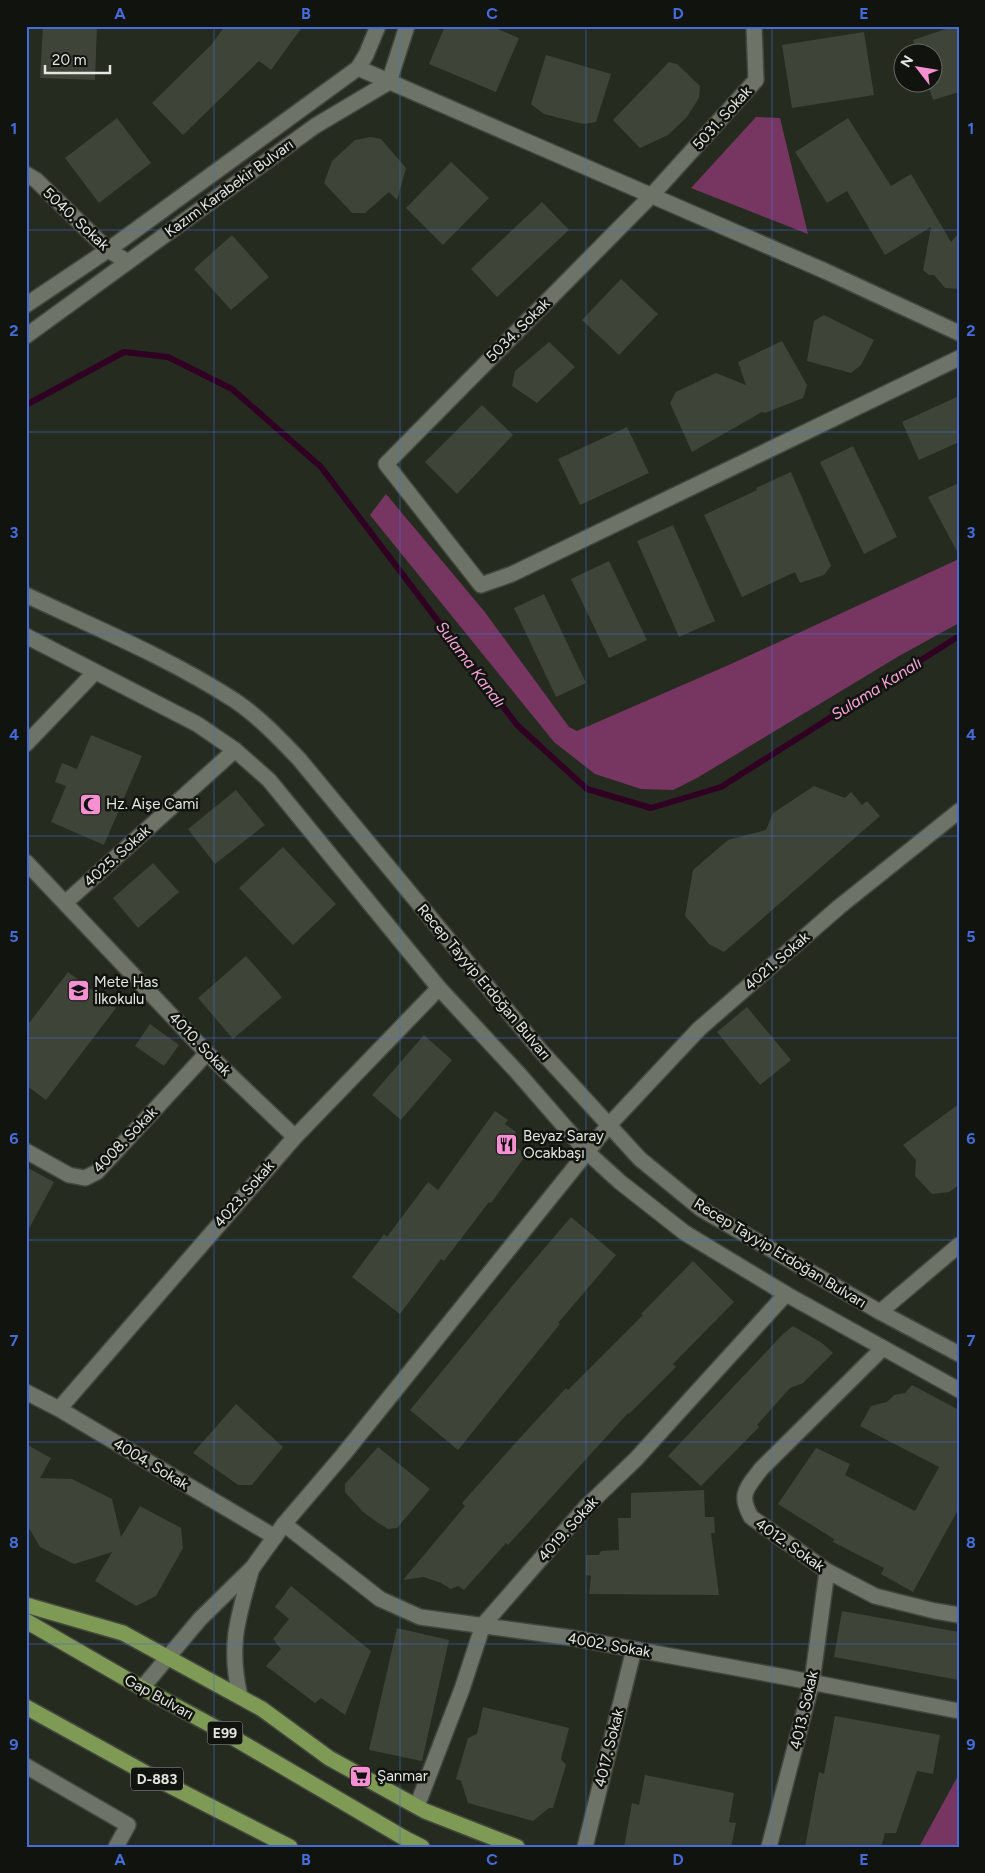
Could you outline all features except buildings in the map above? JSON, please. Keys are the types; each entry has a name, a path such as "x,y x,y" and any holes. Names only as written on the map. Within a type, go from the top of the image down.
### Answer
{"highway":[{"path":"26,1605 122,1633 262,1708 329,1758 417,1806 468,1829 518,1847"},
{"name":"Gap Bulvarı","path":"26,1621 142,1688 222,1731 422,1847"},
{"name":"D-883","path":"26,1707 151,1776 290,1847"}],"street":[{"name":"Kazım Karabekir Bulvarı","path":"26,305 108,250 358,68 366,55 378,26"},
{"path":"389,82 407,26"},
{"name":"5031. Sokak","path":"650,196 756,80 754,26"},
{"path":"358,68 825,271 959,333"},
{"name":"Kazım Karabekir Bulvarı","path":"26,336 315,126 389,82"},
{"name":"5040. Sokak","path":"26,174 36,180 108,250 128,262"},
{"name":"5034. Sokak","path":"650,196 386,464 481,585 512,574 959,358"},
{"name":"Recep Tayyip Erdoğan Bulvarı","path":"26,595 176,667 235,701 271,730 299,759 540,1050 608,1126 640,1159 701,1209 880,1312 959,1354"},
{"name":"Recep Tayyip Erdoğan Bulvarı","path":"26,636 197,724 236,750 269,780 439,988 518,1072 586,1151 620,1182 684,1233 786,1294 959,1390"},
{"path":"26,744 96,672"},
{"name":"4025. Sokak","path":"65,903 236,750"},
{"name":"4021. Sokak","path":"252,1567 284,1524 343,1455 608,1126 699,1029 839,907 959,811"},
{"name":"4010. Sokak","path":"26,862 207,1053 295,1137"},
{"name":"4023. Sokak","path":"58,1409 295,1137 439,988"},
{"name":"4008. Sokak","path":"26,1151 70,1174 85,1178 97,1172 207,1053"},
{"path":"880,1312 959,1245"},
{"name":"4019. Sokak","path":"417,1806 462,1689 483,1624 586,1507 636,1459 786,1294"},
{"name":"4012. Sokak","path":"883,1348 761,1469 745,1491 745,1506 751,1517 827,1571 875,1596 959,1615"},
{"name":"4004. Sokak","path":"26,1392 275,1537"},
{"name":"4002. Sokak","path":"284,1524 380,1599 420,1617 483,1624 634,1649 959,1711"},
{"path":"142,1688 200,1619 252,1567"},
{"path":"240,1696 235,1677 234,1647 236,1623 252,1567"},
{"name":"4013. Sokak","path":"769,1847 812,1682 827,1571"},
{"name":"4017. Sokak","path":"585,1847 634,1649"},
{"path":"26,1766 128,1826 116,1847"}],"shaded area":[{"path":"756,117 780,118 808,234 691,188"},
{"path":"386,494 484,611 569,727 577,731 731,664 959,559 959,623 899,656 697,778 673,790 641,789 595,774 554,742 370,515"},
{"path":"959,1774 959,1847 919,1847"}],"waterway":[{"name":"Sulama Kanalı","path":"26,405 124,352 168,357 232,389 321,467 517,725 587,789 651,808 721,787 959,636"}],"place":[{"name":"Hz. Aişe Cami","path":"90,804"},
{"name":"Mete Has İlkokulu","path":"78,991"},
{"name":"Beyaz Saray Ocakbaşı","path":"507,1145"},
{"name":"Şanmar","path":"361,1776"}]}
